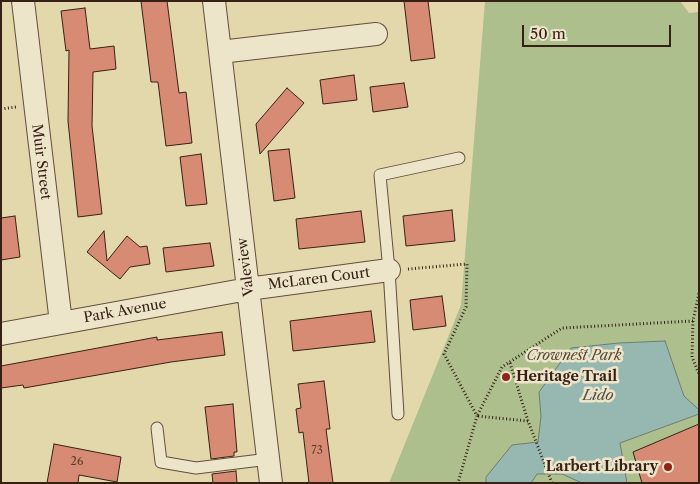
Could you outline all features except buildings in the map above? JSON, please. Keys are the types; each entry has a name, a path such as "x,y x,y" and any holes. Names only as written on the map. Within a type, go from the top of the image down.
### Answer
{"street":[{"name":"Muir Street","path":"23,1 61,323"},
{"name":"Valeview","path":"214,1 271,483"},
{"path":"220,52 376,34"},
{"name":"McLaren Court","path":"248,289 389,270"},
{"name":"Park Avenue","path":"1,334 248,289"}],"lane":[{"path":"398,414 389,270 380,175 459,158"},
{"path":"157,428 161,462 196,468 268,459"}],"path":[{"path":"389,270 467,264 466,307 444,354 477,416"},
{"path":"699,293 693,321 692,358 699,374"},
{"path":"458,483 477,416 502,367 562,328 693,321"},
{"path":"510,363 528,421 552,483"},
{"path":"477,416 528,421"}],"green space":[{"name":"Crownest Park","path":"485,1 680,1 689,13 699,12 699,483 389,483 461,305"}],"water":[{"name":"Lido","path":"665,341 684,396 699,410 699,414 620,443 627,483 582,483 562,474 537,474 531,483 486,483 486,477 512,445 538,442 541,416 539,392 571,348"}],"place":[{"name":"Heritage Trail","path":"506,377"},
{"name":"Larbert Library","path":"668,467"}]}
